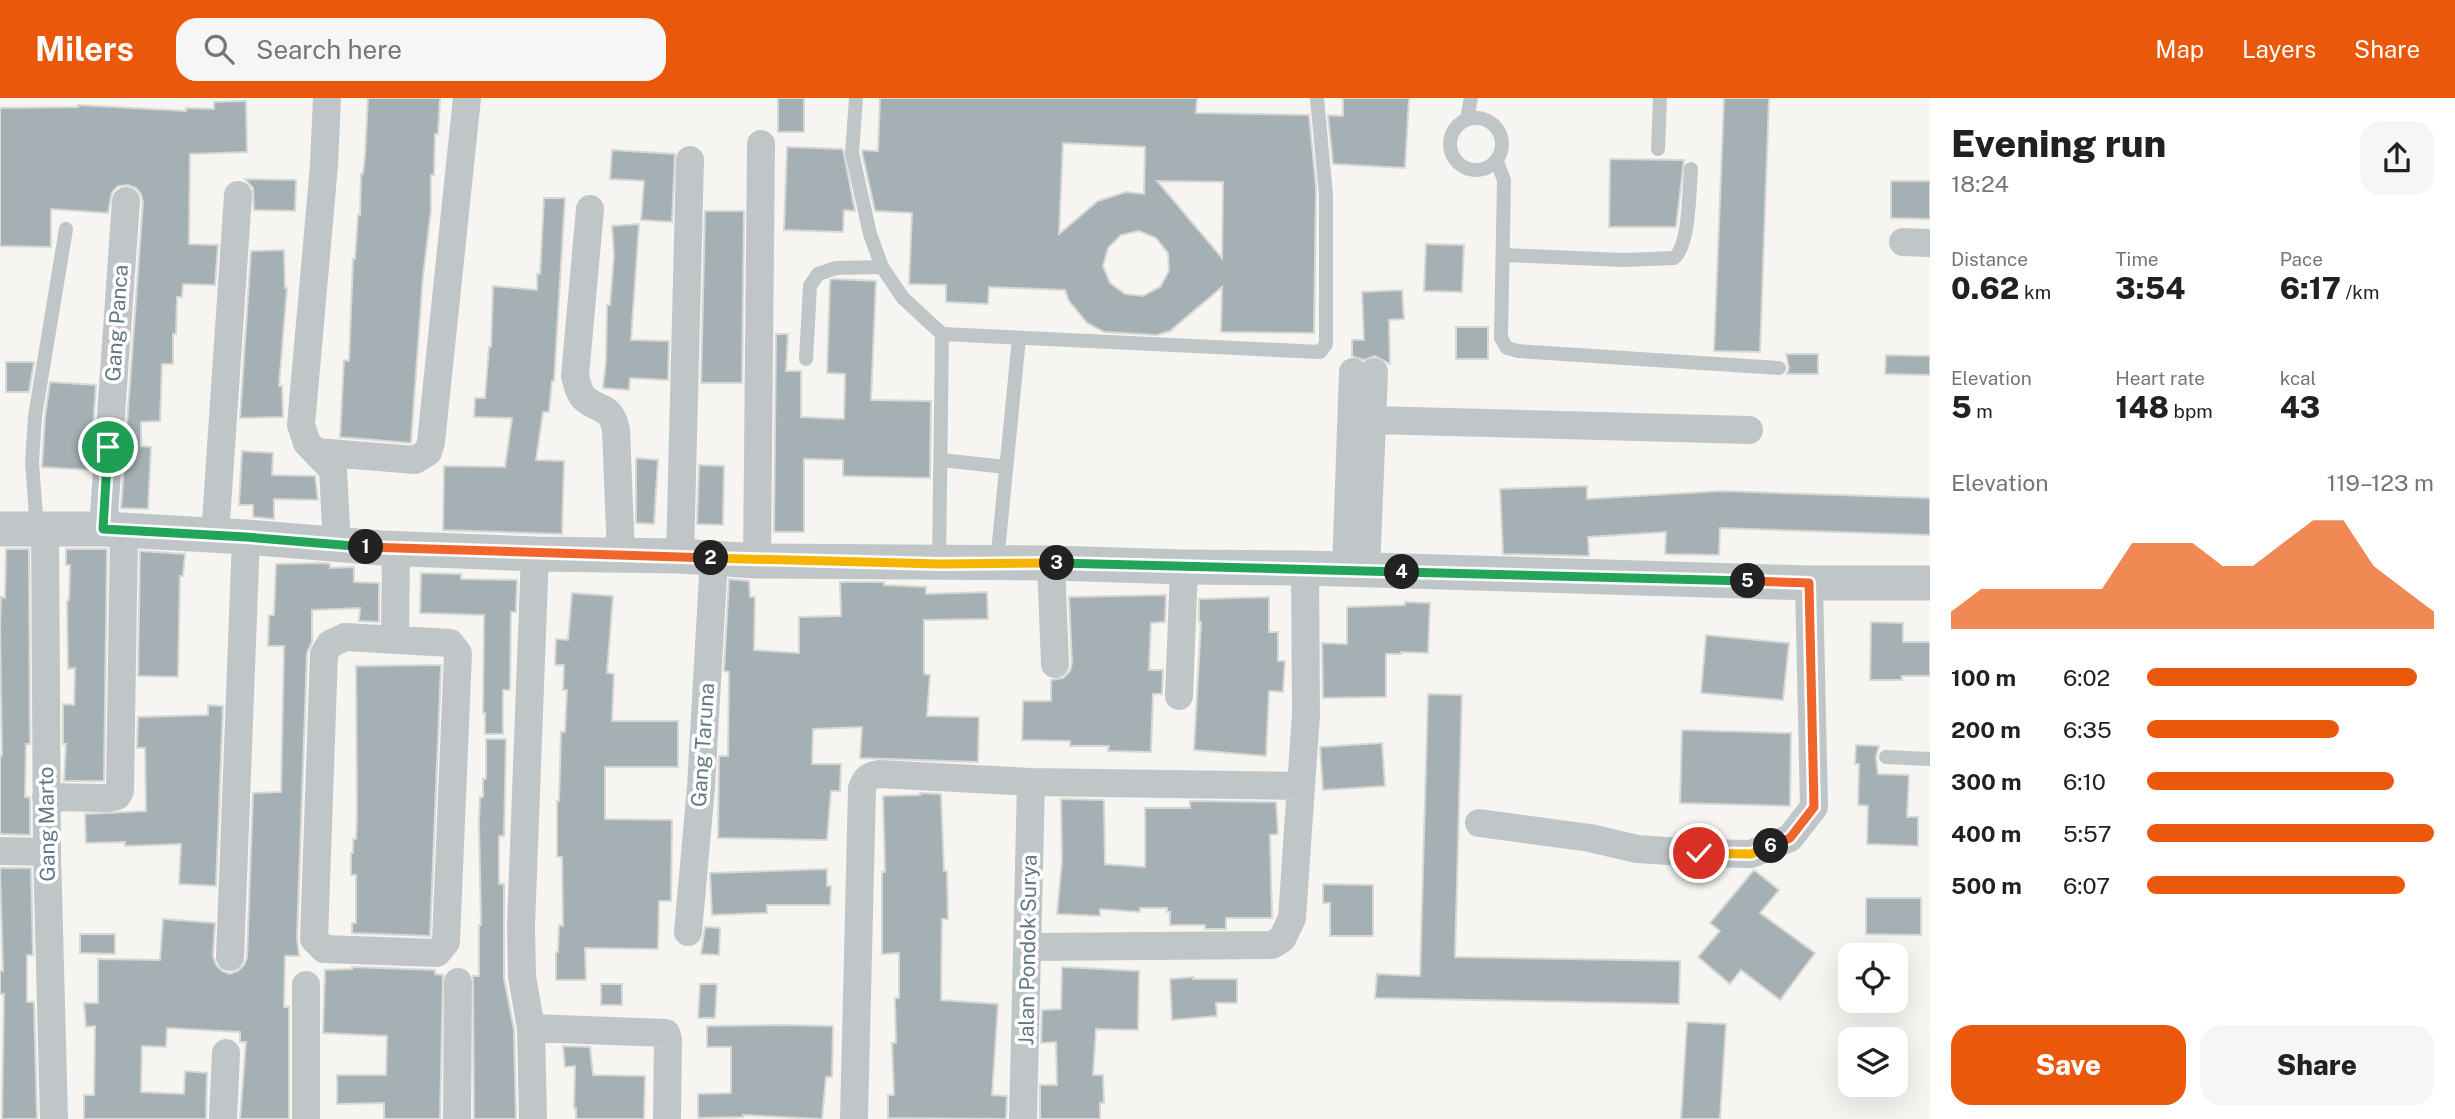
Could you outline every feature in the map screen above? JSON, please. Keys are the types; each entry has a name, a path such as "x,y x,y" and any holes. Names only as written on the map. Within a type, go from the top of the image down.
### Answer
{"street":[{"path":"327,98 324,165 300,425 307,443 333,470 337,545"},
{"path":"317,452 415,460 428,452 467,98"},
{"path":"757,561 761,144"},
{"path":"680,556 690,160"},
{"path":"230,957 231,536 238,195"},
{"name":"Gang Panca","path":"46,797 108,798 117,796 120,791 113,530 126,201"},
{"path":"590,209 575,376 585,399 599,405 614,417 621,555"},
{"path":"1364,372 1372,420 1356,570 1364,372"},
{"path":"1372,420 1749,430"},
{"path":"0,529 113,530 396,549 680,556 757,561 939,564 998,562 1809,583 1930,583"},
{"name":"Gang Marto","path":"41,529 54,1119"},
{"path":"395,639 396,549"},
{"path":"533,1119 531,1028 522,977 521,925 535,554"},
{"name":"Gang Taruna","path":"688,932 701,787 715,558"},
{"path":"1051,563 1055,664"},
{"path":"1180,696 1184,567"},
{"path":"1029,947 1272,945 1282,939 1292,918 1306,715 1305,568"},
{"path":"1479,823 1590,838 1637,849 1699,853 1751,854 1790,838 1814,807 1809,583"},
{"path":"345,637 395,639 450,643 456,648 459,658 446,942 437,953 324,950 314,939 324,654 330,644 345,637"},
{"path":"854,1119 862,788 869,776 879,774 1031,782 1301,786"},
{"name":"Jalan Pondok Surya","path":"1023,1119 1031,782"},
{"path":"0,852 47,852"},
{"path":"457,1119 458,982"},
{"path":"306,985 306,1119"},
{"path":"531,1028 666,1033 667,1119"},
{"path":"223,1119 226,1053"}],"lane":[{"path":"856,98 852,153 870,234 882,267 903,298 942,334 1320,352 1326,344 1326,195 1317,98"},
{"path":"1467,119 1471,98"},
{"path":"1658,149 1660,98"},
{"path":"1497,162 1480,170 1459,164 1452,155 1451,134 1467,119 1480,117 1492,123 1500,133 1503,146 1497,162 1504,180 1501,338 1507,348 1518,351 1779,368"},
{"path":"1504,255 1623,260 1675,258 1686,230 1691,169"},
{"path":"41,529 32,463 35,416 66,229"},
{"path":"806,359 810,286 818,274 836,268 882,267"},
{"path":"939,564 942,334"},
{"path":"998,562 1019,338"},
{"path":"942,460 1006,467"},
{"path":"1886,757 1930,759"}],"building":[{"path":"368,98 440,98 438,134 435,134 434,175 431,175 431,210 423,276 411,443 340,437 344,360 349,361 353,259 360,215"},
{"path":"778,98 804,98 804,132 778,132"},
{"path":"880,98 1197,98 1196,113 1309,115 1316,187 1314,333 1221,332 1222,287 1170,331 1157,335 1104,332 1087,323 1069,301 1065,290 989,287 988,304 946,302 946,285 909,284 912,213 875,211 862,150 878,151","holes":["1063,143 1145,147 1144,194 1126,192 1098,201 1059,234","1157,181 1223,182 1222,258","1139,231 1156,238 1168,253 1169,271 1160,287 1143,296 1125,294 1110,283 1103,266 1108,248 1121,235"]},
{"path":"1343,98 1409,98 1405,168 1333,164 1328,115 1343,116"},
{"path":"1724,98 1769,98 1760,352 1714,351"},
{"path":"246,101 247,152 190,154 189,244 218,245 215,285 183,284 182,297 177,297 173,364 162,364 160,421 141,422 141,446 151,447 148,509 121,508 143,202 141,194 128,185 118,186 112,192 108,213 51,209 51,247 0,246 0,108 78,105 186,111 186,108 214,109 214,102"},
{"path":"787,147 843,149 855,211 844,210 843,232 784,230"},
{"path":"612,150 675,154 672,222 641,220 644,181 610,179"},
{"path":"1610,159 1684,160 1676,227 1609,227"},
{"path":"245,179 296,180 295,211 254,210 253,188"},
{"path":"1891,181 1930,181 1930,219 1891,218"},
{"path":"544,198 565,198 554,381 549,412 543,412 536,460 564,461 562,534 443,530 444,466 505,467 512,418 474,417 475,398 485,398 491,347 493,286 537,290"},
{"path":"705,211 744,211 742,383 701,383"},
{"path":"639,224 631,340 669,341 668,380 630,378 629,390 603,388 607,305 610,305 614,255 612,226"},
{"path":"1426,244 1464,245 1462,292 1424,291"},
{"path":"284,250 287,288 279,386 282,386 283,417 240,418 251,251"},
{"path":"830,280 876,281 871,400 931,401 930,478 843,476 843,460 804,459 804,532 774,532 776,334 788,334 786,371 801,371 801,417 844,419 845,374 827,373"},
{"path":"1402,290 1404,319 1389,320 1390,364 1375,356 1364,360 1352,356 1352,340 1364,340 1362,292"},
{"path":"1456,327 1488,327 1488,359 1456,359"},
{"path":"1786,354 1818,354 1818,374 1787,374 1789,368"},
{"path":"1886,355 1930,356 1930,375 1885,374"},
{"path":"6,362 34,362 29,392 6,392"},
{"path":"50,382 96,385 90,470 42,467"},
{"path":"242,451 273,453 272,475 315,476 318,500 274,499 274,519 253,517 253,505 239,505"},
{"path":"636,458 658,460 654,524 636,523"},
{"path":"699,465 724,466 723,525 697,524"},
{"path":"1587,486 1587,499 1722,491 1930,498 1930,535 1720,528 1719,555 1665,554 1666,532 1588,537 1589,556 1503,554 1500,489"},
{"path":"6,549 29,549 30,744 26,744 25,797 30,800 30,835 0,834 0,628 1,597 5,598"},
{"path":"66,549 107,549 104,781 64,781 66,744 63,744 63,704 74,705 75,668 68,669 67,600 70,565 66,565"},
{"path":"140,551 185,554 183,576 180,576 178,677 138,676"},
{"path":"276,564 330,564 330,568 354,567 354,582 379,583 379,622 359,621 360,608 312,610 312,642 307,653 297,938 299,956 285,956 284,1007 289,1007 289,1119 240,1119 246,1042 240,1042 240,1032 167,1028 166,1047 142,1046 141,1092 184,1094 185,1071 207,1073 206,1119 84,1119 84,1095 94,1095 95,1026 86,1027 84,1003 98,1003 98,959 160,960 163,919 215,923 213,956 216,965 230,974 244,965 247,958 253,793 281,792 284,646 268,646 269,615 274,615"},
{"path":"421,573 461,574 461,579 517,580 516,612 511,612 510,690 503,690 503,734 485,734 484,615 420,613"},
{"path":"729,579 749,581 750,597 755,597 754,650 799,653 799,617 841,616 840,582 884,582 884,585 926,587 926,594 987,592 988,619 924,620 924,674 930,675 927,716 979,717 978,762 860,758 862,727 813,729 812,764 841,764 840,791 831,791 827,840 718,838 719,756 728,756 729,672 724,671"},
{"path":"572,593 613,596 607,673 614,674 612,721 678,721 678,767 605,767 605,819 672,820 671,901 659,901 658,949 585,948 586,980 556,980 559,925 563,926 562,857 557,857 557,801 561,732 565,732 567,690 563,690 564,665 555,665 556,639 568,640"},
{"path":"1166,595 1165,622 1151,623 1149,670 1163,670 1162,694 1153,694 1151,752 1108,751 1109,746 1070,746 1070,741 1022,740 1023,701 1051,701 1051,680 1063,678 1070,671 1072,663 1069,597"},
{"path":"1269,597 1269,632 1278,632 1278,661 1285,661 1283,692 1269,691 1266,756 1194,750 1201,622 1199,599"},
{"path":"1405,602 1430,603 1428,653 1386,654 1386,697 1323,698 1322,643 1347,644 1347,607 1405,605"},
{"path":"1871,622 1903,623 1903,642 1930,642 1930,676 1902,676 1902,680 1870,680"},
{"path":"1706,635 1789,643 1783,700 1701,693"},
{"path":"441,665 430,936 352,933 352,923 356,923 356,875 351,875 351,853 353,839 356,839 357,816 356,666"},
{"path":"1428,694 1462,695 1455,957 1680,961 1679,1004 1375,998 1377,974 1420,976"},
{"path":"208,705 223,706 216,886 179,884 181,844 125,846 125,842 86,843 85,814 146,811 145,748 137,748 138,717 208,715"},
{"path":"1682,730 1791,733 1790,806 1680,803"},
{"path":"486,739 506,739 504,836 499,836 499,884 504,884 504,978 514,1030 516,1119 474,1119 473,976 479,976 479,822 480,797 483,797 483,779 486,779"},
{"path":"1382,743 1385,786 1323,790 1320,747"},
{"path":"1856,745 1879,746 1876,757 1878,774 1909,775 1907,817 1918,817 1918,846 1867,844 1868,806 1858,805 1859,764 1855,764"},
{"path":"941,794 948,919 942,919 941,1000 998,1004 992,1095 1007,1096 1006,1119 888,1118 888,1095 894,1095 892,1043 896,1043 895,998 899,998 899,953 882,954 882,872 885,872 883,796"},
{"path":"1061,799 1104,800 1105,864 1145,867 1145,808 1190,808 1190,801 1276,802 1278,834 1270,835 1272,918 1226,918 1226,929 1205,929 1205,925 1170,925 1170,912 1167,912 1167,908 1140,908 1140,912 1100,909 1100,916 1057,914 1062,860"},
{"path":"0,868 31,868 33,955 27,955 27,1002 34,1002 37,1119 2,1119 4,994 0,994 0,971 3,971"},
{"path":"827,869 827,886 831,886 830,905 767,905 767,913 712,915 710,873"},
{"path":"1754,870 1779,890 1760,913 1815,953 1780,1000 1741,970 1730,984 1698,957 1720,931 1710,923"},
{"path":"1323,884 1373,885 1373,936 1330,936 1330,903 1323,903"},
{"path":"1866,898 1921,898 1921,935 1866,934"},
{"path":"705,927 720,928 719,955 701,954"},
{"path":"80,934 115,934 115,954 80,953"},
{"path":"352,967 435,970 435,974 443,975 440,1119 384,1119 384,1103 337,1104 337,1075 386,1075 387,1036 323,1033 325,970"},
{"path":"1062,967 1139,971 1138,1030 1096,1029 1093,1075 1103,1075 1104,1103 1100,1103 1100,1119 1040,1119 1040,1085 1057,1085 1056,1042 1041,1043 1042,1010 1061,1009"},
{"path":"1170,979 1237,979 1237,1003 1216,1003 1217,1016 1172,1020"},
{"path":"601,984 622,984 622,1005 601,1005"},
{"path":"700,984 717,984 715,1018 698,1018"},
{"path":"1687,1022 1726,1024 1720,1119 1681,1119"},
{"path":"707,1026 833,1026 832,1077 826,1077 822,1119 743,1115 698,1118 698,1094 731,1093 731,1047 707,1047"},
{"path":"563,1046 590,1047 593,1075 645,1076 644,1119 576,1119 575,1066 565,1067"}],"route":[{"path":"108,447 103,529 382,548 535,554 680,556 757,561 1305,568 1809,583 1814,807 1790,838 1751,854 1699,853"}]}
